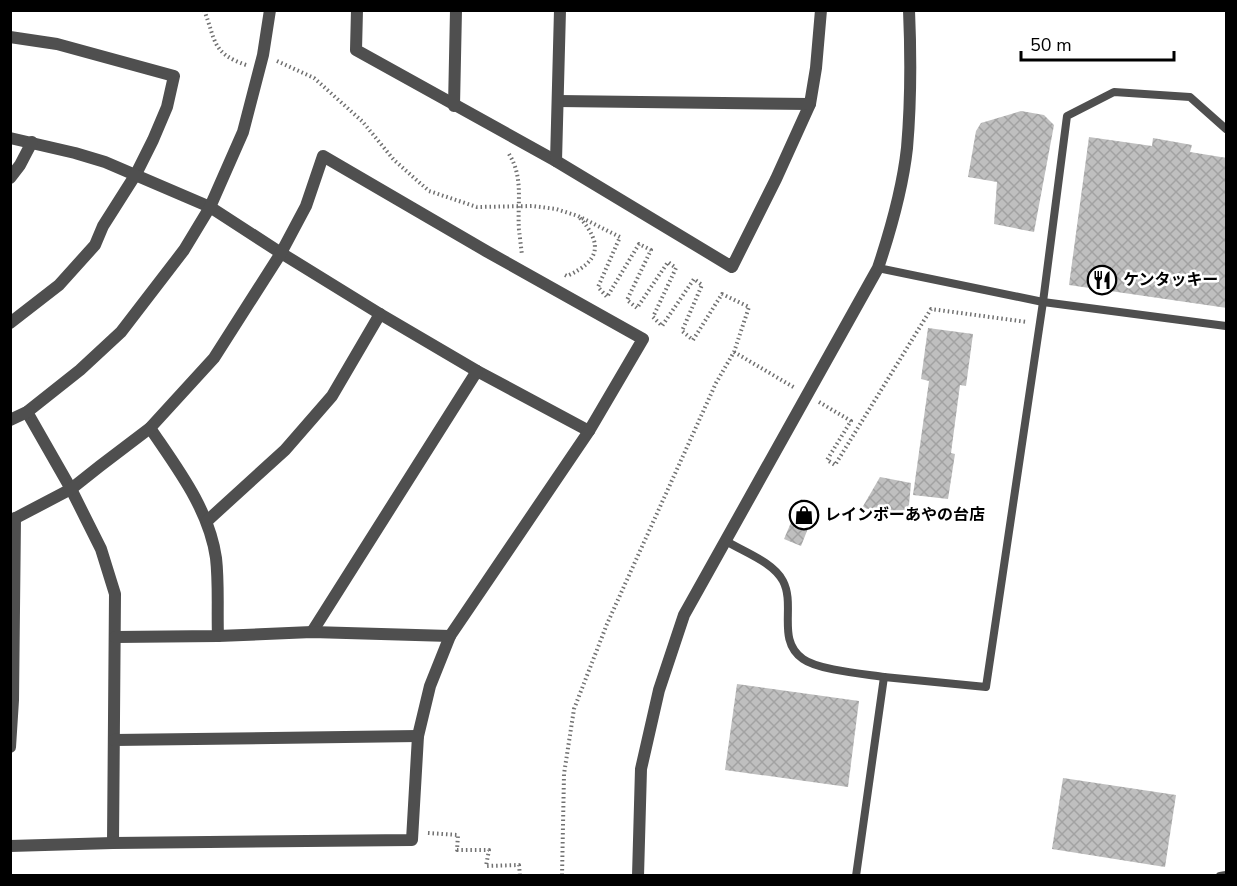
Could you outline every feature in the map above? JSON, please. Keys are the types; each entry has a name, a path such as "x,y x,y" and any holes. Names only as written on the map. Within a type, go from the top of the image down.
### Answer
{"street":[{"path":"10,420 27,412 80,370 121,332 184,250 210,207 243,132 263,55 270,10"},
{"path":"357,10 356,50 556,161 732,267 810,104 816,68 820,10"},
{"path":"454,106 456,10"},
{"path":"556,161 560,10"},
{"path":"638,876 641,769 659,690 684,615 878,268 890,232 907,150 911,77 909,10"},
{"path":"10,37 57,44 174,76 167,107 136,174 103,226 95,245 59,285 10,323"},
{"path":"558,101 810,104"},
{"path":"10,138 95,159 136,174 174,193 210,207 281,254 380,314 589,431"},
{"path":"10,178 32,142"},
{"path":"10,747 13,700 13,520 71,489 150,428 214,358 281,254 306,206 323,156 643,339 589,431 450,636 430,686 418,736 412,840 10,846"},
{"path":"207,520 285,450 332,396 380,314"},
{"path":"312,632 477,370"},
{"path":"27,412 71,489 100,549 115,594 113,843"},
{"path":"150,428 180,472 207,520 216,558 218,636"},
{"path":"115,637 312,632 450,636"},
{"path":"114,740 418,736"}],"lane":[{"path":"726,542 767,565 782,580 789,599 787,619 789,642 803,659 822,666 884,677 986,687 1044,302 1067,116 1114,92 1190,97 1227,129"},
{"path":"878,268 1044,302 1227,326"},
{"path":"856,876 884,677"},
{"path":"1220,876 1227,875"}],"path":[{"path":"204,10 213,39 221,52 238,62 259,69"},
{"path":"263,55 314,78 362,121 394,160 429,190 477,207 533,206 578,216 620,237 598,287 607,297 639,244 651,250 627,300 637,308 668,262 676,268 653,316 662,326 694,279 702,285 682,330 693,340 722,294 749,307 734,352 716,383 606,624 574,709 564,774 562,876"},
{"path":"504,145 516,165 519,181 519,229 523,260"},
{"path":"556,272 567,276 589,263 596,244 592,232 578,216"},
{"path":"812,398 851,421 827,460 835,465 931,309 1040,324"},
{"path":"734,352 802,392"},
{"path":"412,832 458,835 457,850 489,850 486,866 519,865 520,876"}],"building":[{"path":"1021,111 1044,115 1054,125 1034,232 994,224 997,182 968,177 976,131 981,123"},
{"path":"1089,137 1152,146 1153,138 1192,145 1190,152 1227,158 1227,308 1069,285"},
{"path":"928,328 973,334 966,386 960,385 951,453 955,454 948,499 913,495 929,381 921,379"},
{"path":"880,477 911,483 908,515 862,508"},
{"name":"レインボーあやの台店","path":"801,499 817,506 801,546 784,539"},
{"path":"737,684 859,701 848,787 725,770"},
{"path":"1063,778 1176,795 1165,867 1052,849"}],"place":[{"name":"ケンタッキー","path":"1102,280"},
{"name":"レインボーあやの台店","path":"804,515"}]}
